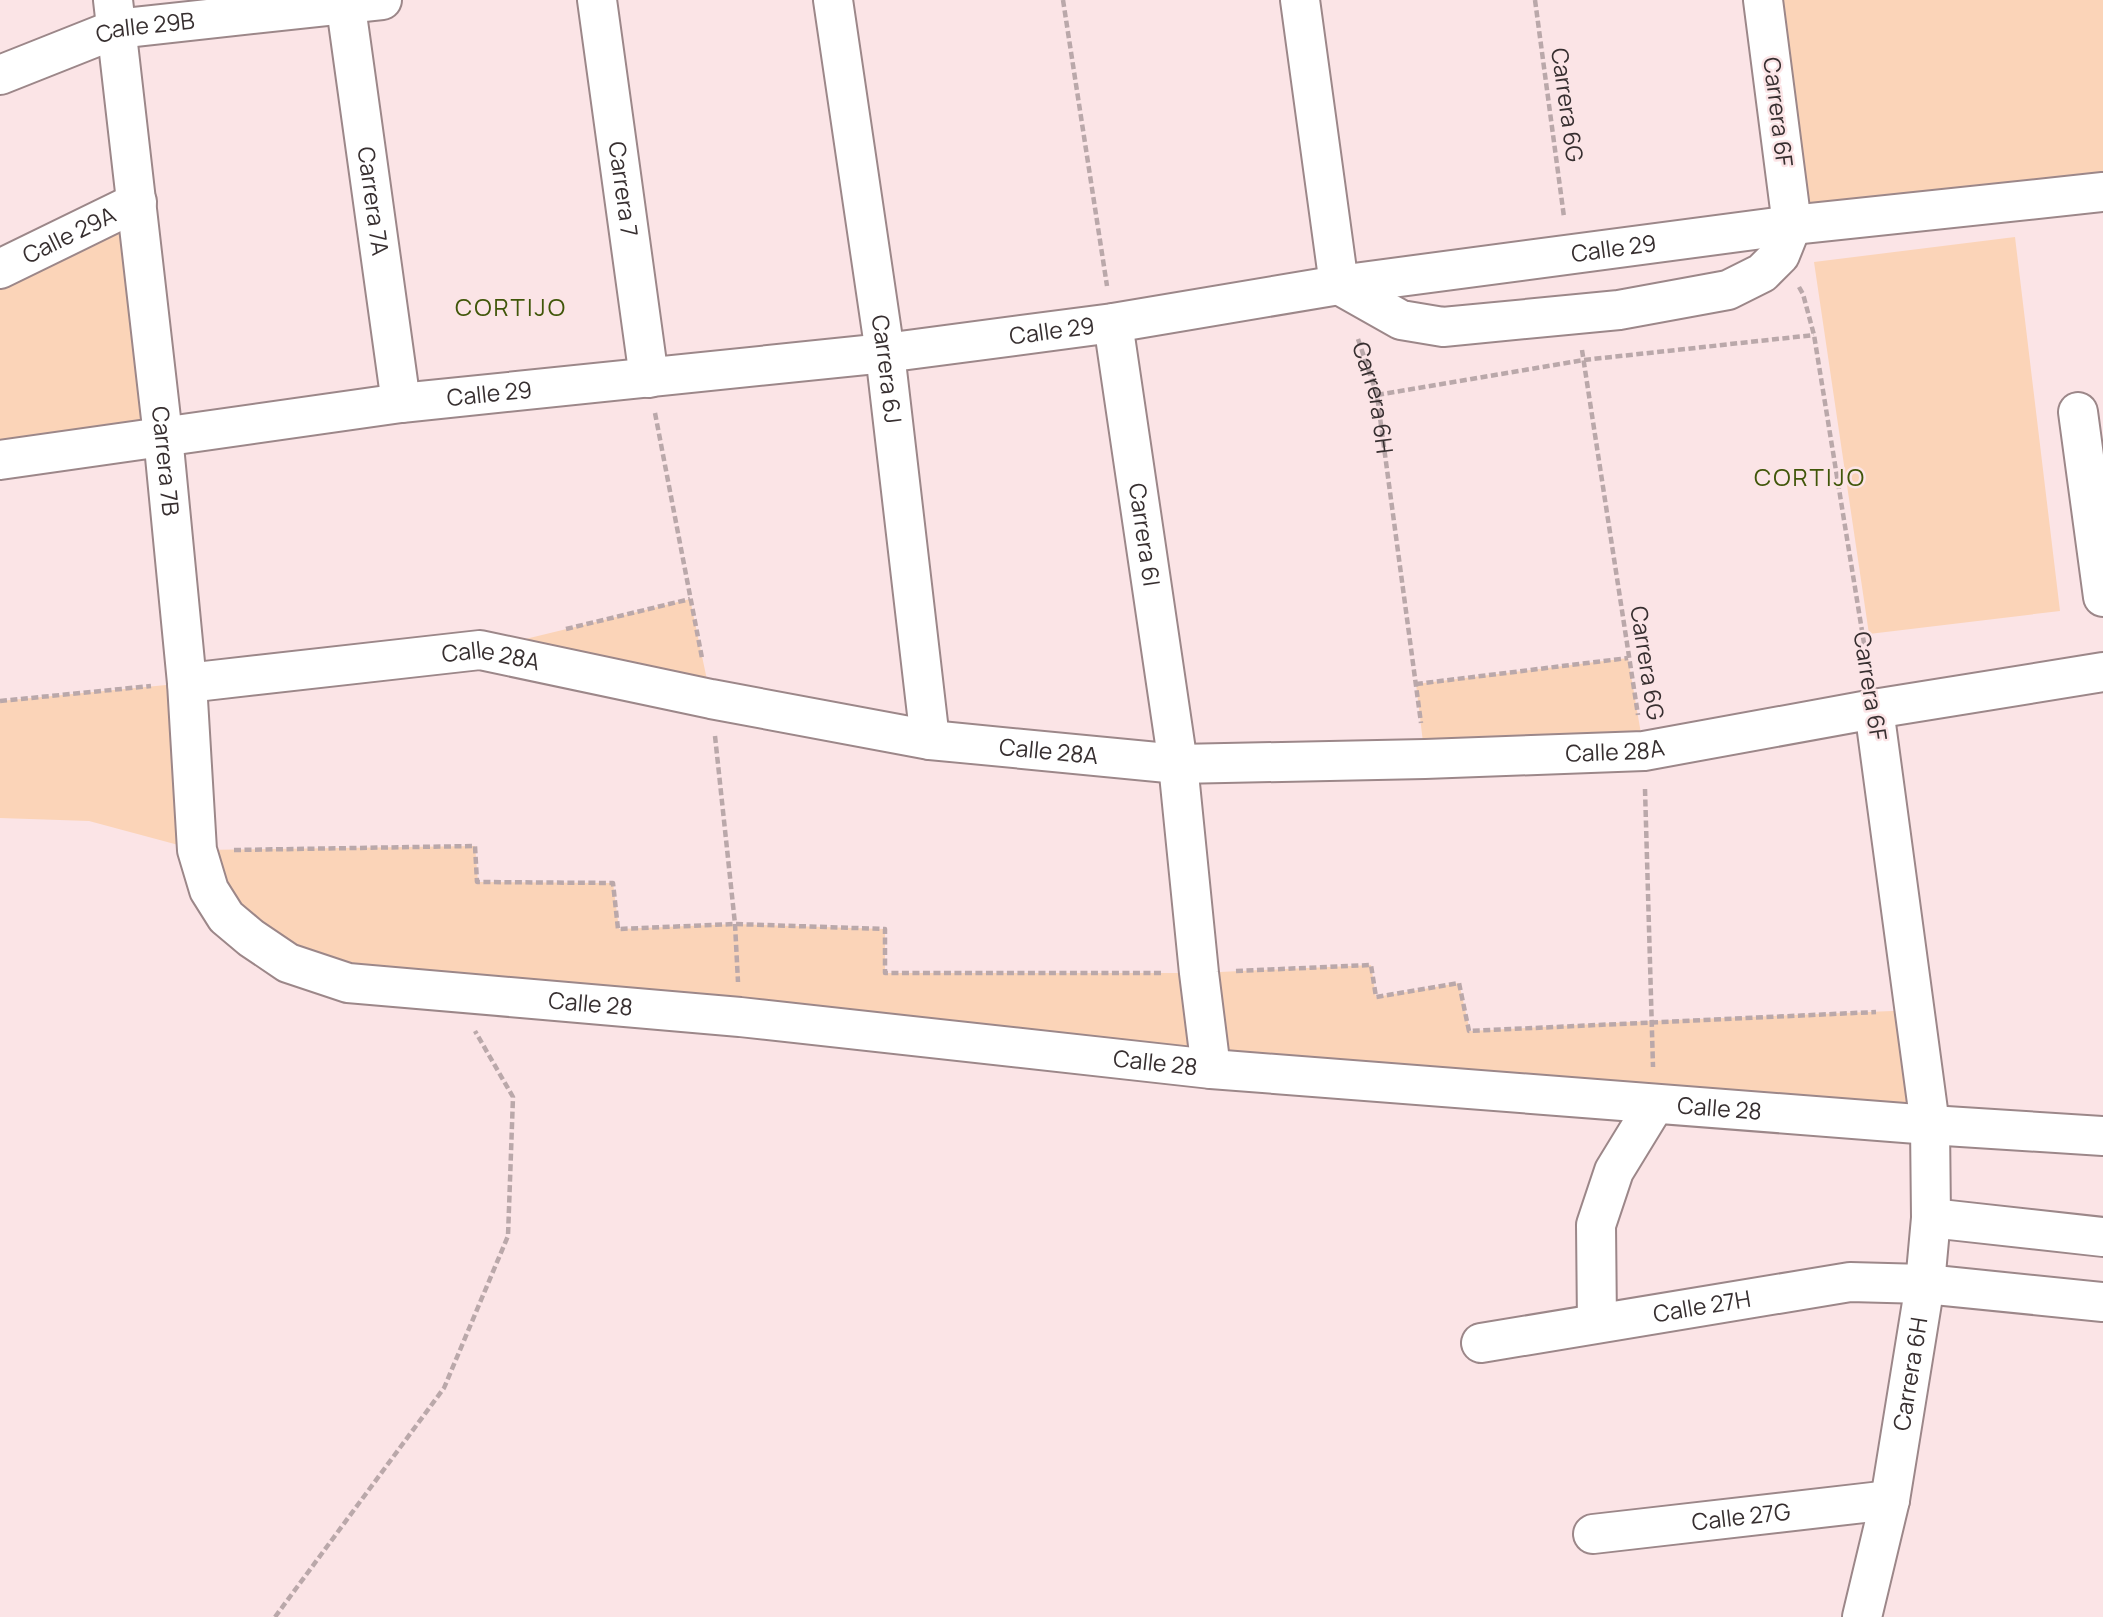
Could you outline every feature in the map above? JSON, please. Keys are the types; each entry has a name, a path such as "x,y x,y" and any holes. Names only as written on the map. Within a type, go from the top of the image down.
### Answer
{"street":[{"name":"Carrera 7","path":"597,0 649,378"},
{"name":"Carrera 6J","path":"833,0 885,353 930,740"},
{"path":"1300,0 1339,285 1401,320 1443,327 1619,310 1728,290 1762,273 1786,240"},
{"name":"Carrera 6F","path":"1763,0 1786,240"},
{"name":"Calle 29B","path":"0,75 115,15 357,2"},
{"name":"Carrera 7A","path":"357,2 401,403"},
{"name":"Carrera 7B","path":"115,15 163,436 187,683 197,850 209,890 226,917"},
{"name":"Calle 29","path":"0,460 401,403 885,353 1113,323 1339,285 1570,256 1786,240 2103,192"},
{"name":"Calle 29A","path":"0,269 137,202"},
{"name":"Carrera 6I","path":"1113,323 1178,764 1211,1069"},
{"path":"2078,412 2103,597"},
{"name":"Calle 28A","path":"187,683 480,650 711,699 930,740 1178,764 1644,751 1874,709 2103,672"},
{"name":"Carrera 6F","path":"1874,709 1930,1125"},
{"name":"Calle 28","path":"226,917 288,963 348,983 740,1017 1211,1069 2103,1136"},
{"path":"1597,1323 1596,1225 1614,1171 1655,1104"},
{"name":"Carrera 6H","path":"1862,1617 1890,1500 1924,1284 1931,1218 1930,1125"},
{"path":"1931,1218 2103,1237"},
{"name":"Calle 27H","path":"1481,1343 1850,1282 1924,1284 2103,1303"},
{"name":"Calle 27G","path":"1593,1534 1890,1500"}],"path":[{"path":"1063,0 1113,323"},
{"name":"Carrera 6G","path":"1535,0 1570,256"},
{"name":"Carrera 6F","path":"1786,240 1814,335 1874,709"},
{"name":"Carrera 6H","path":"1339,285 1377,395 1425,759"},
{"name":"Carrera 6G","path":"1577,314 1644,751 1655,1104"},
{"path":"1377,395 1584,360 1814,335"},
{"path":"558,631 690,599"},
{"path":"1416,684 1628,658"},
{"path":"0,701 187,683"},
{"path":"197,850 475,846 477,882 613,883 618,929 735,924 885,929 885,973 1199,973 1371,965 1376,997 1460,983 1469,1031 1916,1010"},
{"path":"275,1617 444,1388 508,1236 513,1097 451,991"}],"shaded area":[{"path":"1763,0 2103,0 2103,192 1792,225"},
{"path":"137,202 163,436 0,458 0,268"},
{"path":"2015,237 2060,611 1869,634 1814,262"},
{"path":"690,599 711,699 480,650"},
{"path":"1628,658 1644,751 1425,759 1416,684"},
{"path":"187,683 197,850 89,821 0,818 0,701"},
{"path":"475,846 478,882 613,883 619,929 735,924 885,929 885,973 1199,973 1371,965 1376,997 1459,983 1470,1031 1916,1010 1930,1125 288,963 197,850"}],"district":[{"name":"CORTIJO","path":"511,308"},
{"name":"CORTIJO","path":"1810,478"}]}
